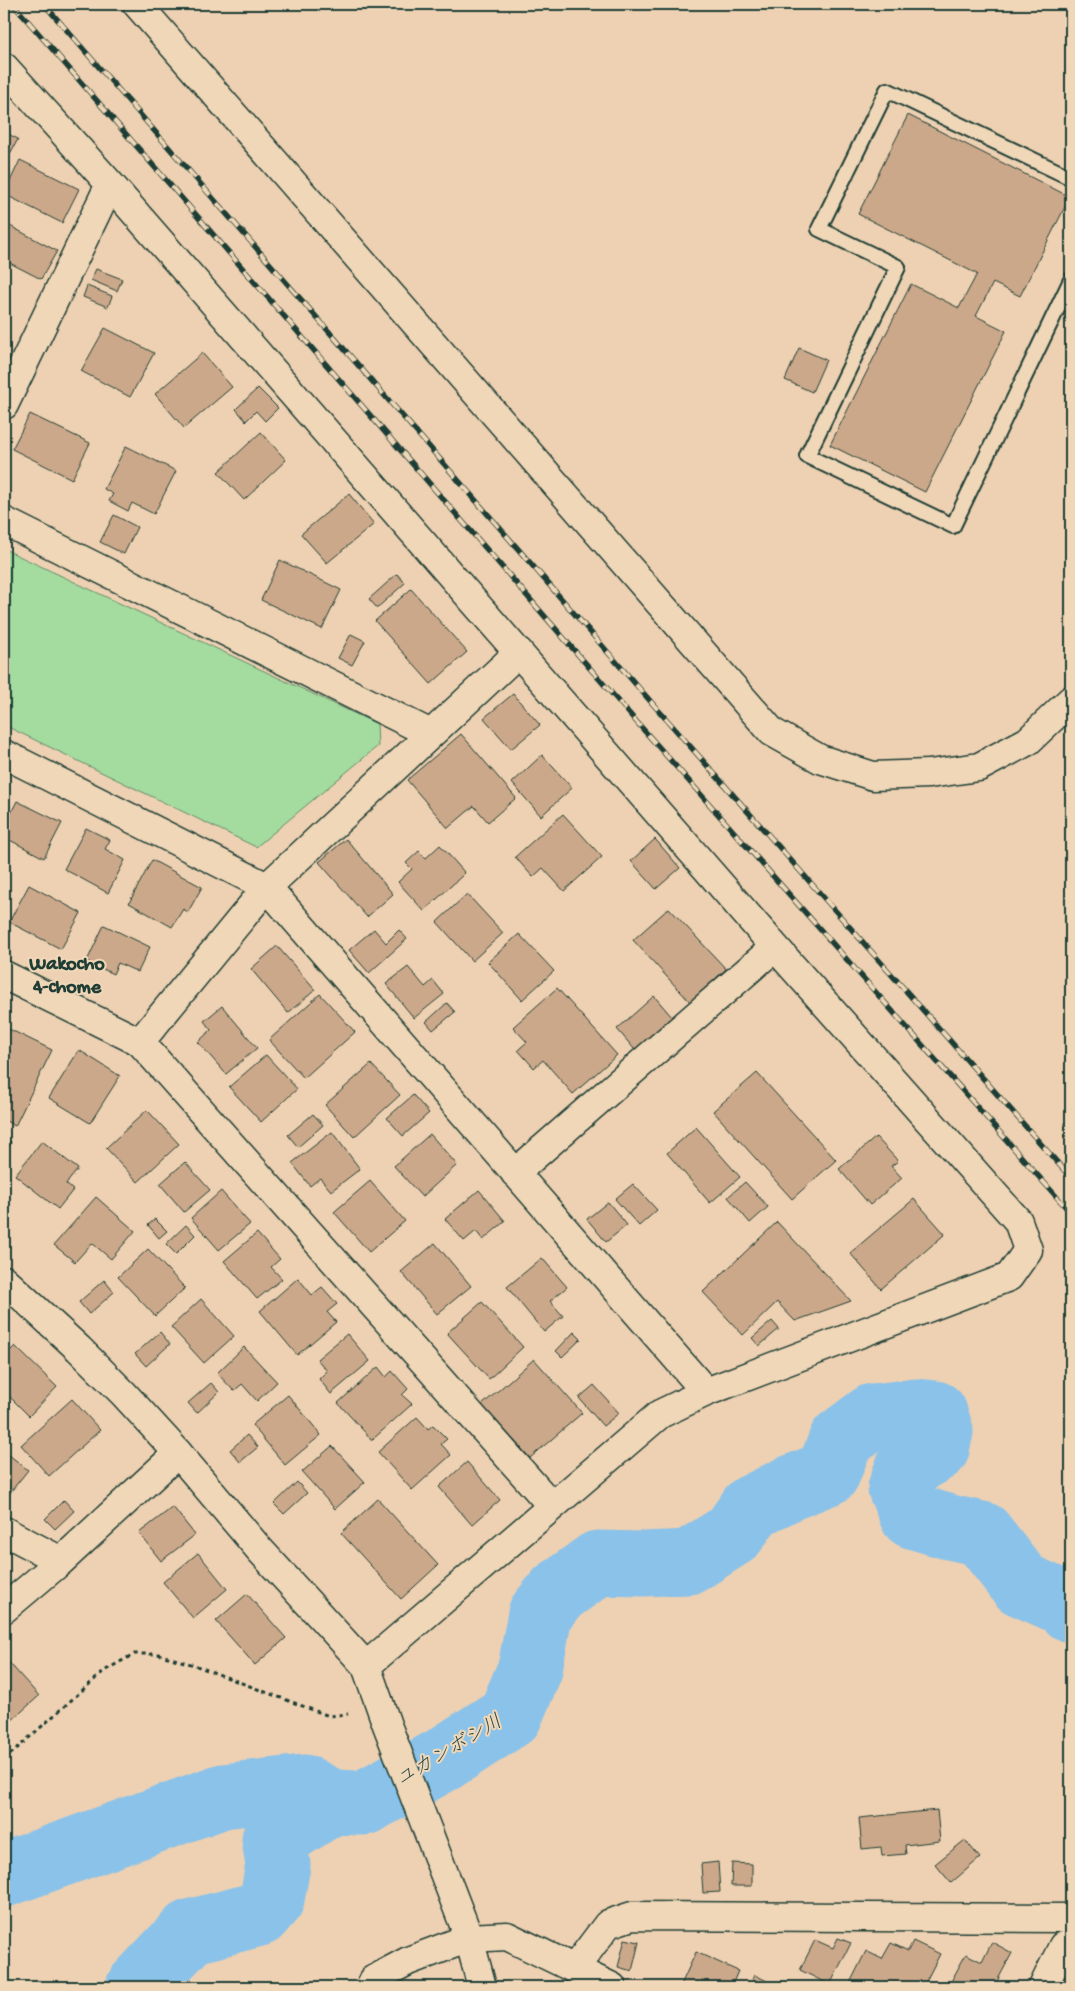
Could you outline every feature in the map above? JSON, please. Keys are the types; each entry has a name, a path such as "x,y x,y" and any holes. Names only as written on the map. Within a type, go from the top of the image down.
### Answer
{"street":[{"path":"137,4 772,732 820,759 874,776 929,774 979,767 1028,741 1071,700"},
{"path":"4,67 110,184 775,947 1018,1221 1028,1250 1008,1277 706,1392 660,1414 366,1666"},
{"path":"4,405 110,184"},
{"path":"4,522 431,734"},
{"path":"140,1042 267,887 518,652"},
{"path":"4,754 267,887 706,1392"},
{"path":"515,1173 775,947"},
{"path":"4,975 140,1042 552,1506"},
{"path":"4,1280 111,1381 178,1453 259,1549 366,1666 469,1938 482,1987"},
{"path":"4,1609 61,1560 178,1453"},
{"path":"4,1531 61,1560"},
{"path":"574,1968 608,1924 632,1916 1069,1918 1067,1951 1043,1987"},
{"path":"370,1987 374,1979 408,1961 469,1938 507,1936 612,1987"}],"lane":[{"path":"1071,178 887,90 820,229 898,267 807,456 953,526 1071,280"}],"path":[{"path":"4,1760 104,1672 134,1654 158,1654 194,1665 329,1716 356,1713"}],"green space":[{"path":"4,549 377,724 378,746 256,847 4,725"}],"building":[{"path":"908,115 1070,197 1020,296 993,283 976,316 1006,331 925,492 830,445 911,284 959,308 977,274 858,214"},
{"path":"4,132 18,139 4,165"},
{"path":"20,160 79,189 62,223 4,194"},
{"path":"10,226 57,251 41,279 4,260 4,238"},
{"path":"96,269 122,279 117,291 91,280"},
{"path":"87,286 112,296 108,307 83,297"},
{"path":"105,328 154,353 130,397 81,371"},
{"path":"799,348 826,360 812,392 785,380"},
{"path":"202,353 232,387 184,428 155,394"},
{"path":"258,388 278,408 265,421 256,411 246,421 236,409"},
{"path":"30,414 90,443 72,479 12,449"},
{"path":"261,432 286,460 244,500 218,472"},
{"path":"126,446 176,471 154,514 132,503 128,511 109,501 113,494 104,489"},
{"path":"349,494 374,524 327,563 301,534"},
{"path":"114,515 137,527 124,554 100,542"},
{"path":"280,560 341,590 322,629 261,600"},
{"path":"397,574 405,583 377,608 369,599"},
{"path":"411,589 467,652 431,684 375,621"},
{"path":"351,634 365,641 352,665 338,658"},
{"path":"513,694 540,725 511,749 484,718"},
{"path":"461,734 516,798 488,822 474,806 448,828 407,780"},
{"path":"542,755 572,788 541,816 512,783"},
{"path":"17,801 62,823 44,858 4,837 4,827"},
{"path":"563,814 602,857 564,891 543,868 533,877 515,857"},
{"path":"86,828 110,840 105,849 125,860 108,893 64,869"},
{"path":"346,839 393,894 367,917 319,862"},
{"path":"655,839 680,868 656,889 631,861"},
{"path":"440,845 465,873 424,911 398,882 412,869 406,863 419,851 426,858"},
{"path":"152,860 202,887 188,912 183,909 172,927 129,903"},
{"path":"29,885 81,913 61,949 9,922"},
{"path":"467,894 503,933 472,961 437,922"},
{"path":"669,908 726,969 690,1002 633,940"},
{"path":"104,925 150,947 138,972 118,963 113,974 87,961"},
{"path":"374,929 386,943 399,930 407,939 369,973 349,950"},
{"path":"519,934 554,971 522,1000 488,962"},
{"path":"277,946 315,990 288,1013 251,969"},
{"path":"408,967 425,987 433,980 444,994 414,1018 386,984"},
{"path":"557,988 617,1055 573,1094 543,1060 534,1068 518,1050 527,1042 513,1027"},
{"path":"320,994 355,1032 304,1078 269,1040"},
{"path":"654,996 672,1017 635,1050 617,1029"},
{"path":"447,1003 455,1012 433,1030 426,1022"},
{"path":"222,1006 257,1048 226,1074 198,1042 211,1030 204,1021"},
{"path":"9,1029 52,1050 15,1126 4,1120 4,1040"},
{"path":"79,1050 120,1076 90,1123 49,1098"},
{"path":"266,1055 297,1089 261,1122 229,1087"},
{"path":"371,1064 400,1095 354,1137 325,1105"},
{"path":"757,1073 836,1160 792,1199 713,1111"},
{"path":"413,1095 429,1113 403,1136 387,1118"},
{"path":"147,1110 179,1144 138,1182 106,1148"},
{"path":"313,1114 323,1125 298,1147 288,1135"},
{"path":"696,1127 740,1177 710,1203 667,1153"},
{"path":"332,1132 360,1169 331,1191 320,1178 310,1186 292,1163"},
{"path":"430,1134 457,1165 422,1197 394,1166"},
{"path":"876,1137 898,1161 891,1166 902,1178 870,1205 839,1169"},
{"path":"4,1139 11,1142 4,1158"},
{"path":"42,1141 78,1169 66,1184 73,1190 58,1209 15,1175"},
{"path":"185,1162 210,1190 184,1212 160,1184"},
{"path":"370,1181 405,1221 369,1252 334,1212"},
{"path":"745,1182 768,1207 750,1223 728,1197"},
{"path":"633,1184 657,1210 639,1226 615,1199"},
{"path":"479,1190 505,1221 483,1240 476,1231 464,1241 445,1219"},
{"path":"221,1191 250,1224 219,1250 191,1218"},
{"path":"96,1197 135,1231 111,1259 92,1243 75,1262 54,1245"},
{"path":"914,1199 945,1234 881,1289 850,1253"},
{"path":"608,1202 627,1225 606,1242 587,1219"},
{"path":"155,1219 167,1231 159,1238 148,1225"},
{"path":"777,1222 851,1301 795,1321 777,1302 743,1335 703,1292"},
{"path":"186,1225 195,1235 176,1254 166,1244"},
{"path":"257,1233 280,1259 271,1267 282,1279 257,1299 224,1261"},
{"path":"435,1243 471,1286 437,1314 401,1272"},
{"path":"148,1249 185,1288 155,1316 118,1277"},
{"path":"542,1258 567,1287 550,1301 563,1316 544,1332 507,1287"},
{"path":"298,1278 312,1295 322,1287 337,1304 327,1312 336,1322 297,1355 260,1311"},
{"path":"104,1280 114,1292 89,1314 79,1302"},
{"path":"201,1299 234,1336 204,1363 171,1327"},
{"path":"482,1302 523,1347 489,1379 447,1333"},
{"path":"772,1321 779,1329 759,1346 752,1338"},
{"path":"160,1332 170,1344 146,1366 135,1354"},
{"path":"574,1332 581,1339 562,1357 556,1351"},
{"path":"347,1334 370,1361 331,1394 319,1379 327,1371 317,1359"},
{"path":"15,1346 57,1387 29,1416 4,1391 4,1357"},
{"path":"244,1347 277,1382 257,1401 242,1384 234,1391 217,1373"},
{"path":"534,1359 582,1413 530,1458 482,1405"},
{"path":"378,1367 386,1377 392,1371 408,1389 402,1395 412,1404 372,1440 338,1403"},
{"path":"211,1383 219,1392 197,1413 188,1403"},
{"path":"594,1385 619,1413 603,1426 579,1398"},
{"path":"288,1395 321,1435 285,1465 252,1425"},
{"path":"72,1399 100,1430 49,1476 21,1445"},
{"path":"417,1417 428,1429 433,1425 447,1439 441,1444 451,1455 412,1490 378,1452"},
{"path":"247,1435 258,1447 240,1462 230,1450"},
{"path":"332,1446 365,1482 335,1509 302,1472"},
{"path":"4,1451 28,1470 4,1500"},
{"path":"467,1462 500,1500 472,1525 439,1487"},
{"path":"297,1482 307,1493 284,1514 274,1504"},
{"path":"378,1499 438,1565 401,1599 341,1533"},
{"path":"64,1500 74,1511 55,1529 45,1519"},
{"path":"173,1507 195,1535 161,1561 139,1533"},
{"path":"198,1553 227,1589 193,1618 163,1582"},
{"path":"247,1594 286,1638 255,1665 216,1621"},
{"path":"4,1657 39,1696 11,1721 4,1713"},
{"path":"937,1810 940,1841 905,1845 906,1854 882,1856 881,1847 862,1849 859,1818"},
{"path":"965,1840 980,1858 951,1883 935,1864"},
{"path":"718,1862 720,1892 703,1893 701,1864"},
{"path":"732,1863 752,1864 752,1886 731,1886"},
{"path":"838,1938 851,1943 830,1985 800,1970 815,1940 833,1948"},
{"path":"625,1939 639,1942 632,1971 618,1967"},
{"path":"913,1941 940,1954 923,1987 848,1987 866,1951 882,1959 891,1943 908,1951"},
{"path":"992,1942 1012,1953 994,1987 948,1987 966,1954 982,1962"},
{"path":"696,1952 738,1971 731,1987 680,1987"},
{"path":"755,1975 779,1987 749,1987"}],"waterway":[{"name":"ユカンボシ川","path":"138,1987 190,1932 259,1914 272,1899 278,1865 274,1839 332,1802 364,1803 444,1759 510,1716 530,1669 540,1614 558,1592 598,1563 644,1564 689,1562 733,1534 752,1507 790,1488 828,1473 841,1440 873,1416 916,1411 935,1413 941,1431 937,1449 908,1467 900,1488 912,1516 982,1534 1021,1584 1066,1604 1071,1610"},
{"path":"4,1875 223,1796 304,1787 332,1802"}],"railway":[{"path":"13,4 634,719 1071,1213"},
{"path":"44,4 652,703 1071,1178"}],"district":[{"name":"Wakocho 4-chome","path":"67,976"}]}
